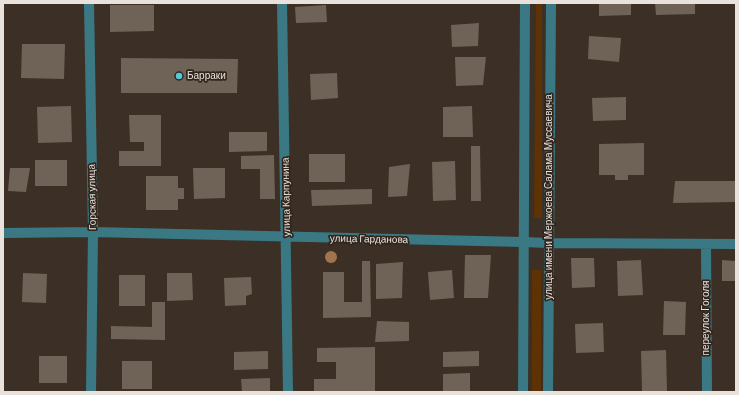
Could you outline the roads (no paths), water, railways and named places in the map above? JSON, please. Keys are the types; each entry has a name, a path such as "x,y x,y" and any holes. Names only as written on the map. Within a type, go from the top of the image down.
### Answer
{"street":[{"name":"Горская улица","path":"89,3 93,232 91,392"},
{"name":"улица Карпунина","path":"282,3 288,392"},
{"path":"523,392 525,3"},
{"name":"улица имени Мержоева Салама Муссаевича","path":"548,392 551,3"},
{"name":"улица Гарданова","path":"3,233 93,232 549,243 736,244"},
{"name":"переулок Гоголя","path":"706,244 707,392"}],"place":[{"name":"Барраки","path":"179,76"}]}
